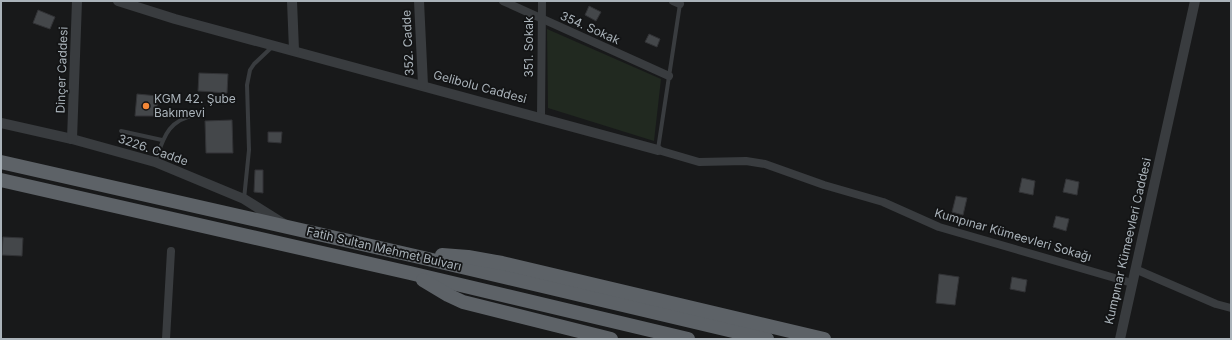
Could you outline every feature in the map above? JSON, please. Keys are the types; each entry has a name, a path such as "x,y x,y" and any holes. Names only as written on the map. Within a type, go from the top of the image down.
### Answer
{"highway":[{"name":"Fatih Sultan Mehmet Bulvarı","path":"1,162 415,256 767,339"},
{"name":"Fatih Sultan Mehmet Bulvarı","path":"1,180 410,273 688,339"},
{"path":"415,256 450,255 502,263 824,339"},
{"path":"410,273 448,296 463,302 611,339"}],"street":[{"name":"Dinçer Caddesi","path":"72,139 77,1"},
{"name":"Gelibolu Caddesi","path":"118,1 175,19 294,50 658,150"},
{"path":"292,1 294,50"},
{"name":"352. Cadde","path":"419,1 423,85"},
{"name":"354. Sokak","path":"503,1 541,20 669,76"},
{"name":"351. Sokak","path":"541,117 542,1"},
{"name":"Kumpınar Kümeevleri Caddesi","path":"1120,339 1195,1"},
{"name":"3226. Cadde","path":"1,124 72,139 155,162 244,199 288,227"},
{"name":"Kumpınar Kümeevleri Sokağı","path":"658,150 699,162 746,161 765,164 824,185 883,202 939,227 1132,282"},
{"path":"166,339 171,251"},
{"path":"1135,269 1216,304 1231,308"}],"lane":[{"path":"658,150 678,2"},
{"path":"244,199 249,150 247,85 250,70 254,64 274,45"},
{"path":"155,162 162,140 167,132 178,120 198,114"},
{"path":"122,131 162,140"}],"shaded area":[{"path":"547,29 661,79 654,141 548,108"}],"building":[{"path":"589,6 601,12 596,21 585,15"},
{"path":"38,10 55,17 50,29 33,23"},
{"path":"649,34 660,39 657,47 645,42"},
{"path":"199,73 228,74 227,93 198,91"},
{"name":"KGM 42. Şube Bakımevi","path":"137,94 158,96 156,116 135,116"},
{"path":"232,120 233,153 206,153 205,121"},
{"path":"268,132 282,132 281,143 268,142"},
{"path":"255,170 263,170 263,193 254,192"},
{"path":"1022,178 1035,181 1033,195 1019,192"},
{"path":"1066,179 1079,182 1077,195 1063,192"},
{"path":"956,196 967,198 963,215 952,212"},
{"path":"1056,216 1069,219 1066,231 1053,227"},
{"path":"3,237 23,238 22,256 2,255"},
{"path":"939,274 959,277 955,305 936,303"},
{"path":"1012,277 1027,280 1025,292 1010,289"}],"place":[{"name":"KGM 42. Şube Bakımevi","path":"146,106"}]}
